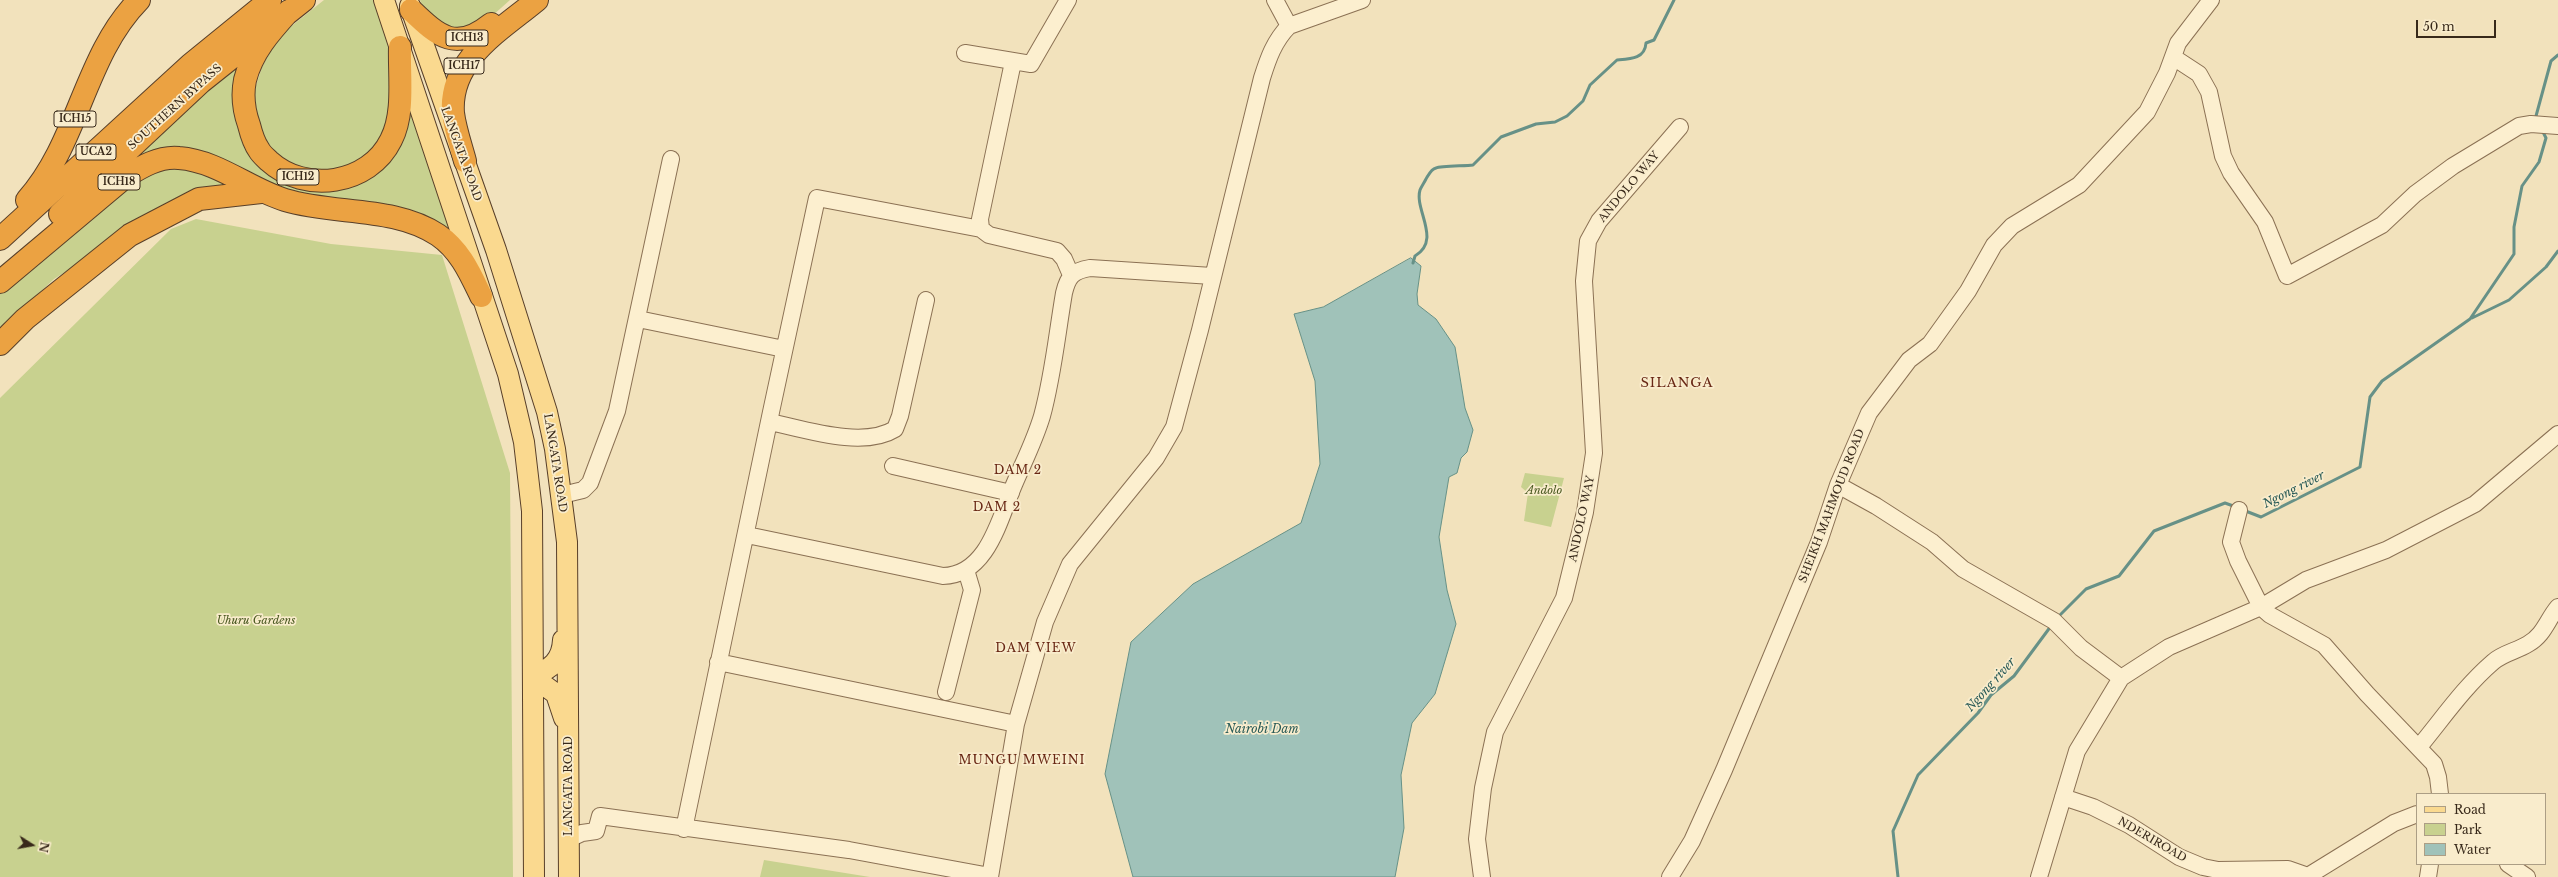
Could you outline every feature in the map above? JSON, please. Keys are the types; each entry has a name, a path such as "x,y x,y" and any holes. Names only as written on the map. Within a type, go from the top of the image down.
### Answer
{"highway":[{"name":"ICH15","path":"0,231 47,175 67,138 103,50 139,0"},
{"name":"SOUTHERN BYPASS","path":"0,239 190,65 270,0"},
{"name":"ICH13","path":"410,5 434,32 456,40 471,37 479,33 520,0"},
{"name":"ICH17","path":"465,161 453,114 457,82 475,51 537,0"},
{"name":"SOUTHERN BYPASS","path":"0,271 201,82 296,6"},
{"name":"ICH12","path":"296,6 264,40 255,54 245,80 243,101 246,116 259,151 288,175 315,180 336,181 349,177 378,159 386,150 392,139 399,108 400,47"},
{"name":"ICH18","path":"0,282 125,177 145,165 177,157 195,160 216,167 270,195 315,208 378,214 421,226 451,246 464,261 481,296"},
{"path":"0,344 25,319 130,235 199,199 270,195 315,180"}],"main road":[{"path":"384,0 508,374 524,442 532,511 534,877"},
{"name":"LANGATA ROAD","path":"410,5 465,161 547,412 562,495 567,542 569,877"},
{"path":"533,677 551,667 561,654 567,542"},
{"path":"533,677 556,694 563,711 568,772"}],"street":[{"path":"965,53 1028,65 1035,61 1068,0"},
{"path":"1275,0 1289,26"},
{"path":"600,816 684,829 849,850 990,876 1016,724 1045,622 1070,564 1156,458 1174,427 1262,78 1274,44 1289,26 1362,0"},
{"name":"SHEIKH MAHMOUD ROAD","path":"1670,877 1692,841 1724,770 1819,542 1838,485 1869,413 1905,365 1930,344 1968,291 1994,245 2012,226 2079,185 2147,112 2178,43 2211,0"},
{"path":"2173,57 2199,74 2209,92 2223,156 2231,173 2265,222 2287,276 2382,225 2415,194 2453,166 2519,126 2531,124 2557,126"},
{"path":"981,229 980,219 1013,62"},
{"name":"ANDOLO WAY","path":"1482,877 1477,839 1483,788 1495,732 1564,598 1585,512 1594,453 1584,281 1588,241 1599,221 1680,127"},
{"path":"562,495 583,490 594,476 617,411 671,160"},
{"path":"684,829 736,575 747,535 784,349 817,198 981,229 989,234 1057,251 1064,259 1071,275"},
{"path":"747,535 943,576 956,575 966,570 977,561 993,537 1041,416 1064,293 1067,280 1071,275 1076,271 1090,268 1212,276"},
{"path":"770,422 853,437 874,437 895,429 900,416 926,300"},
{"path":"638,319 784,349"},
{"path":"2039,877 2077,752 2121,678 2169,647 2261,608 2306,580 2386,550 2475,504 2555,444"},
{"path":"893,466 1010,493"},
{"path":"1838,485 1876,506 1932,542 1963,569 2054,621 2081,648 2121,678"},
{"path":"2238,513 2231,542 2238,561 2261,608 2270,615 2324,645 2367,694 2434,764 2438,777 2440,793"},
{"path":"946,692 972,590 966,570"},
{"path":"2419,747 2472,681 2494,661 2528,644 2544,632 2551,615 2558,607"},
{"path":"718,662 1016,724"},
{"name":"NDERIROAD","path":"2063,797 2093,807 2129,824 2179,857 2202,868 2218,870 2288,869 2308,877 2394,823 2416,814"},
{"path":"569,813 578,820 596,827 600,816"},
{"path":"569,839 582,833 596,831 600,816"},
{"path":"2428,877 2430,865"},
{"path":"2509,865 2527,877"}],"green space":[{"path":"324,0 373,0 391,49 393,111 379,147 360,164 336,171 312,172 293,167 277,156 263,139 255,117 253,95 262,67 279,36"},
{"path":"420,0 510,0 492,16 466,31 445,25 432,18 423,7"},
{"path":"251,49 239,93 274,173 372,173 406,79 462,250 452,239 287,194 218,159 117,172"},
{"path":"176,163 240,190 95,253 54,279 0,330 0,291 127,183"},
{"name":"Uhuru Gardens","path":"196,219 331,244 442,255 510,473 513,877 0,877 0,398 171,229"},
{"name":"Andolo","path":"1525,473 1564,478 1551,527 1524,521 1528,493 1521,487"},
{"path":"764,860 870,877 760,877"}],"water":[{"name":"Nairobi Dam","path":"1411,258 1421,266 1417,294 1418,305 1436,319 1455,347 1465,408 1473,430 1467,452 1461,458 1457,473 1449,477 1439,537 1447,590 1456,624 1435,694 1412,723 1401,775 1404,828 1395,877 1133,877 1105,774 1131,642 1193,584 1301,523 1320,464 1315,381 1294,314 1323,307"}],"waterway":[{"path":"1413,263 1415,256 1423,249 1426,242 1427,233 1419,198 1420,189 1431,171 1439,167 1473,165 1501,137 1536,124 1555,122 1567,116 1583,101 1590,85 1617,60 1636,57 1643,52 1646,43 1654,40 1674,0"},
{"name":"Ngong river","path":"2537,119 2536,116 2551,61 2558,55"},
{"name":"Ngong river","path":"2243,510 2261,517 2360,467 2370,397 2382,381 2470,319 2514,254 2514,227 2522,186 2539,162 2546,138 2542,130"},
{"path":"2472,318 2509,300 2546,267 2558,251"},
{"name":"Ngong river","path":"2057,618 2086,589 2119,576 2154,531 2225,503 2236,507"},
{"name":"Ngong river","path":"1898,877 1893,831 1918,775 1978,713 1991,695 2014,676 2051,626"}],"district":[{"name":"SILANGA","path":"1677,383"},
{"name":"DAM 2","path":"1018,471"},
{"name":"DAM 2","path":"997,508"},
{"name":"DAM VIEW","path":"1036,649"},
{"name":"MUNGU MWEINI","path":"1022,761"}]}
